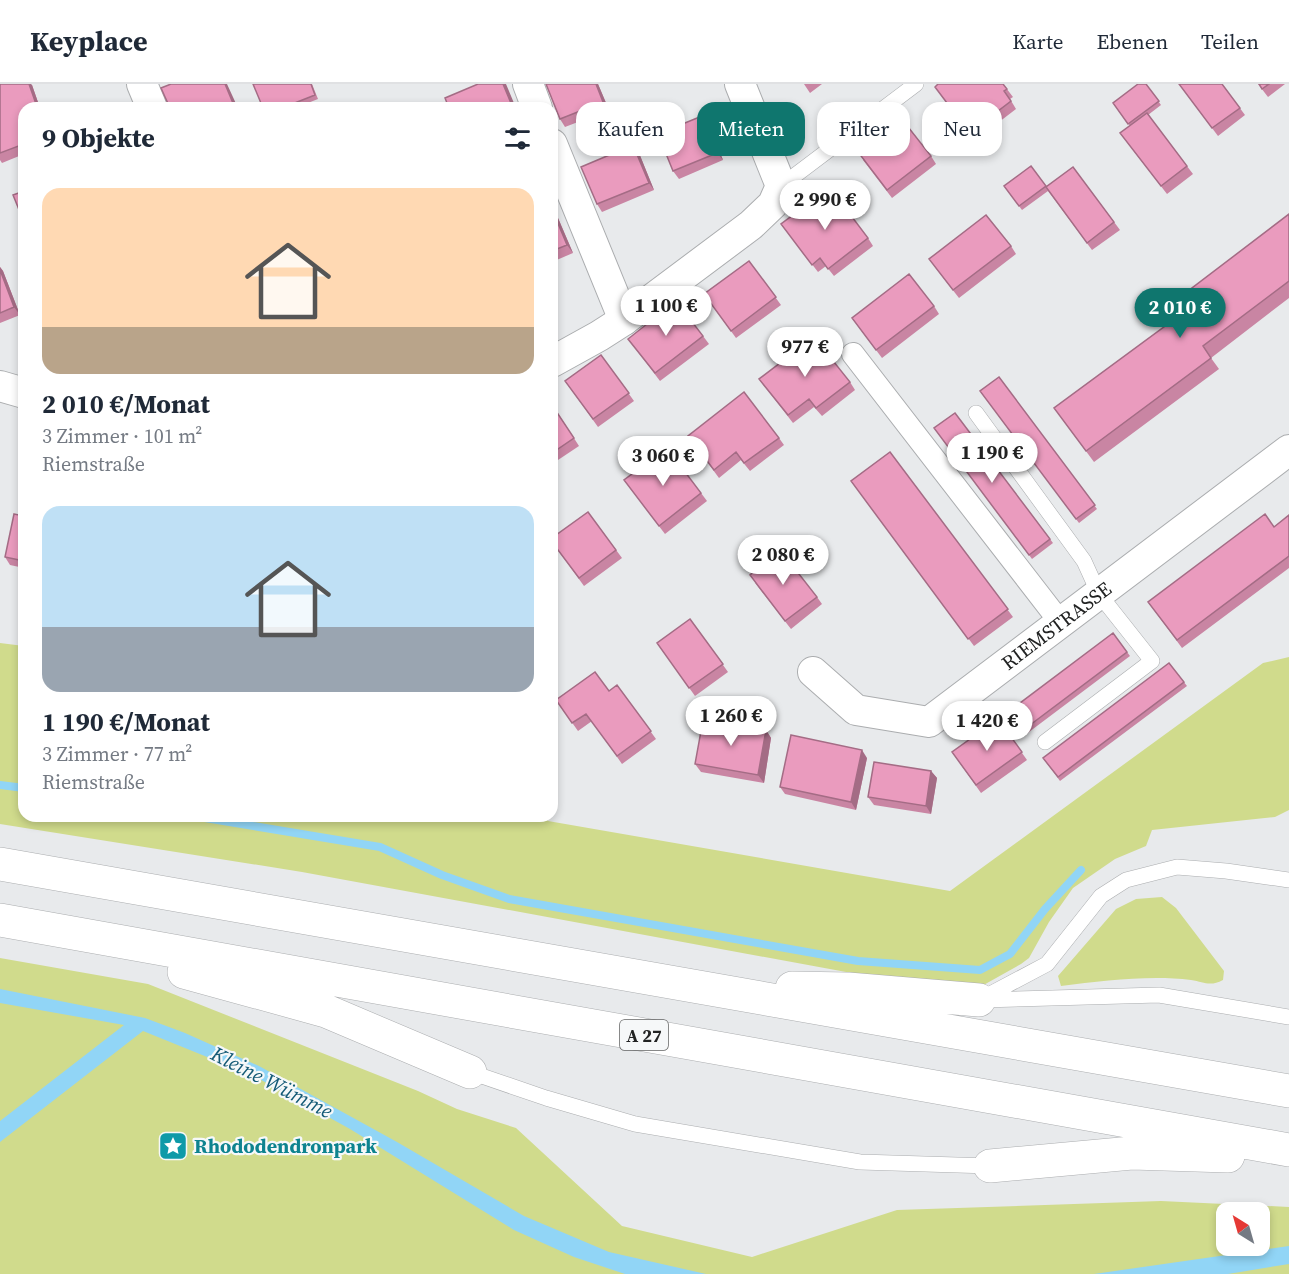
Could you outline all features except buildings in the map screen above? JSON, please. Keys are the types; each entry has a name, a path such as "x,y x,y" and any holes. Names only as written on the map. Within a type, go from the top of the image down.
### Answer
{"highway":[{"path":"0,864 1289,1091"},
{"path":"0,920 326,1011 470,1072"},
{"name":"A 27","path":"0,920 1289,1150"},
{"path":"698,988 848,989 979,1000"},
{"path":"990,1166 1132,1153 1289,1157"}],"street":[{"path":"142,84 150,102"},
{"path":"528,84 535,102"},
{"path":"558,359 624,320 751,225 774,204 781,186 740,84"},
{"path":"558,159 624,320"},
{"path":"853,354 1061,623"},
{"path":"0,386 18,391"},
{"name":"RIEMSTRASSE","path":"813,672 856,710 929,722 1289,450"}],"lane":[{"path":"781,186 916,84"},
{"path":"976,413 1084,561 1099,594 1152,661 1045,742"},
{"path":"979,1000 1047,964 1101,896 1126,880 1177,867 1289,880"},
{"path":"979,1000 1159,995 1289,1017"},
{"path":"470,1072 546,1098 634,1124 860,1162 990,1166"}],"green space":[{"path":"0,643 18,645 18,822 554,822 950,891 1263,663 1289,657 1289,810 1275,817 1152,830 1146,846 1115,859 1073,888 1049,922 1029,958 980,987 857,974 302,872 0,824"},
{"path":"1162,897 1176,908 1224,971 1223,980 1211,984 1191,980 1142,978 1061,986 1058,976 1116,909 1136,899"},
{"path":"0,958 148,984 418,1091 457,1109 516,1128 622,1226 752,1257 897,1210 1161,1201 1216,1204 1216,1256 1270,1256 1270,1206 1289,1207 1289,1274 0,1274"}],"water":[{"name":"Kleine Wümme","path":"0,989 145,1018 185,1033 259,1066 397,1142 524,1216 609,1252 706,1274 625,1274 574,1257 514,1230 350,1129 254,1076 143,1031 0,1142 0,1121 124,1025 0,1003"},
{"path":"1289,1246 1289,1264 1228,1274 1094,1274 1219,1256 1270,1256 1270,1249"}],"waterway":[{"path":"0,785 18,787"},
{"path":"229,822 380,847 442,875 509,899 858,961 980,970 1010,954 1045,909 1081,870"}],"place":[{"name":"Rhododendronpark","path":"173,1146"}]}
